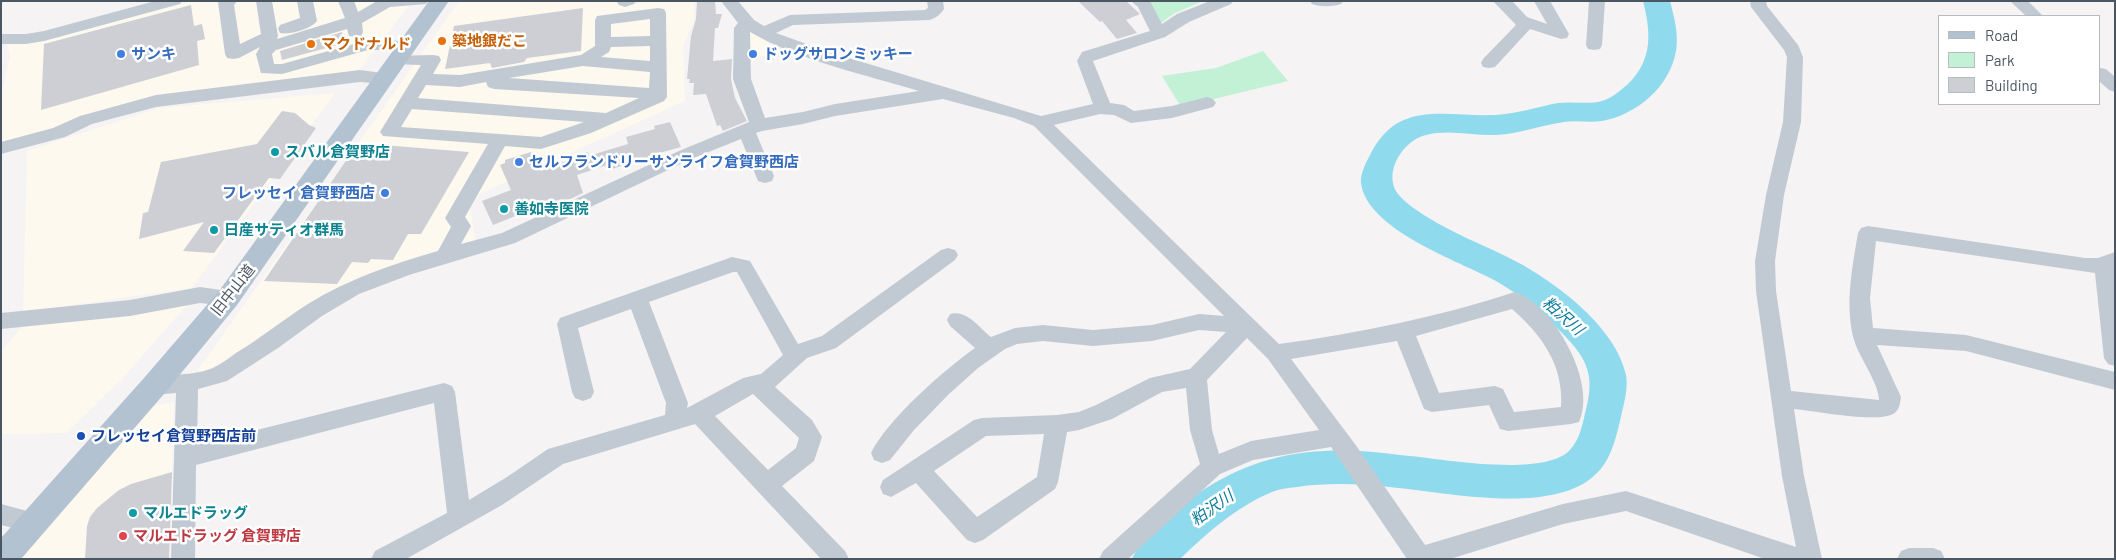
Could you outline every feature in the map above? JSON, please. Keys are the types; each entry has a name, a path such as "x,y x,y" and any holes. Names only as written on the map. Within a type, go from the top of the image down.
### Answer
{"main road":[{"name":"旧中山道","path":"2,559 154,386 228,298 439,1"}],"street":[{"path":"1,39 26,40 174,1"},
{"path":"229,1 226,2 233,54 270,36 309,21 388,2 420,1"},
{"path":"264,1 270,36"},
{"path":"305,1 309,21"},
{"path":"729,1 756,28 772,38 823,56 1020,114 1040,122 1275,353 1342,444 1420,558 1563,514 1626,501 1798,559"},
{"path":"765,176 752,128 751,108 742,79 742,28 756,28 790,20 929,15 936,9 935,1"},
{"path":"1138,1 1144,4 1159,33"},
{"path":"1100,108 1102,104 1085,62 1088,56 1159,33 1183,18 1225,1"},
{"path":"1318,1 1335,1"},
{"path":"1501,1 1521,21 1561,34 1542,1"},
{"path":"1594,45 1598,1"},
{"path":"1758,1 1759,7 1792,49 1796,57 1792,122 1775,195 1765,261 1766,291 1793,476 1810,559"},
{"path":"2018,1 2034,15"},
{"path":"350,10 270,46 264,54 267,69 282,69 368,45"},
{"path":"350,10 356,42 368,45 395,61"},
{"path":"1,148 59,133 86,120 156,101 360,76 395,61 433,60 389,132 541,143 607,119 658,97 658,13 603,20 603,48 583,61"},
{"path":"1489,63 1527,23"},
{"path":"603,42 658,41"},
{"path":"460,81 583,61 658,67"},
{"path":"2101,74 2115,86"},
{"path":"422,79 658,94"},
{"path":"154,386 187,383 219,375 271,342 315,310 352,289 403,269 508,238 685,155 752,128 835,110 944,93"},
{"path":"407,103 607,119"},
{"path":"1040,122 1100,108 1118,109 1131,117 1172,112 1207,103"},
{"path":"446,255 461,226 455,218 500,139"},
{"path":"1782,399 1886,408 1889,405 1890,397 1864,336 1861,296 1862,268 1868,233 2085,265 2109,262 2115,358"},
{"path":"383,559 459,517 542,467 556,456 699,414 751,384 758,385 769,380 800,352 829,342 948,255"},
{"path":"583,392 568,324 732,264 743,266 795,357"},
{"path":"1,321 130,308 200,295 228,298"},
{"path":"638,298 677,403 675,421"},
{"path":"1275,353 1344,343 1403,330 1473,315 1515,300 1536,317 1558,348 1566,365 1572,388 1570,415 1508,422 1495,395 1432,403 1403,330"},
{"path":"958,320 991,348"},
{"path":"882,453 906,422 941,388 971,362 991,348 1015,336 1031,333 1093,338 1152,333 1199,322 1246,326"},
{"path":"891,487 982,427 1057,424 1079,421 1104,412 1158,384 1196,377 1246,326"},
{"path":"1864,336 1966,343 2115,381"},
{"path":"1196,377 1201,430 1212,467"},
{"path":"182,559 187,383"},
{"path":"758,385 804,426 811,437 806,454 766,485"},
{"path":"185,458 444,392 459,517"},
{"path":"699,414 837,559"},
{"path":"918,469 974,532 1047,482 1057,424"},
{"path":"1111,559 1212,467 1251,451 1311,440 1342,444"},
{"path":"1,514 34,522"},
{"path":"1909,559 1934,559"}],"shaded area":[{"path":"192,1 412,1 358,72 157,96 57,129 1,143 1,96 10,56 7,44 40,40"},
{"path":"459,1 622,1 622,5 659,1 694,1 694,20 683,46 685,101 469,199 475,240 415,257 359,277 239,354 202,372 198,370"},
{"path":"749,30 778,49 768,55 753,58 752,65 745,66"},
{"path":"335,93 192,288 23,312 27,151 159,108"},
{"path":"187,305 121,380 66,433 1,434 1,351 23,326 107,318"},
{"path":"174,402 169,559 13,559 150,406"}],"green space":[{"path":"1147,1 1203,1 1175,13 1159,24"},
{"path":"1263,51 1288,81 1181,107 1162,76 1216,68"}],"building":[{"path":"697,1 715,1 716,14 722,14 718,28 715,28 713,61 732,59 731,79 735,98 747,121 723,131 720,125 717,126 706,94 693,95 694,83 689,83 690,79 687,79 691,36 696,19"},
{"path":"1078,1 1126,1 1140,14 1126,20 1137,33 1117,39 1102,21 1100,22"},
{"name":"サンキ","path":"191,5 194,26 202,24 205,39 197,41 199,65 41,110 44,44"},
{"path":"583,8 581,51 527,58 524,62 492,68 490,63 445,69 454,26"},
{"name":"マクドナルド","path":"342,32 345,43 282,60 280,51"},
{"path":"282,111 295,113 309,125 316,128 280,179 269,178 214,253 183,251 204,222 139,239 143,213 148,212 161,162 257,144"},
{"path":"670,122 681,147 659,153 660,156 640,162 639,160 609,170 607,165 577,175 583,193 551,208 548,203 493,225 482,201 511,190 500,165 505,163 505,160 531,152 541,171 566,161 565,159 588,152 589,155 595,154 628,144 626,137 655,129 654,126"},
{"name":"フレッセイ 倉賀野西店","path":"358,143 469,152 421,234 408,234 393,260 371,259 368,263 352,262 337,284 264,281"},
{"name":"マルエドラッグ","path":"172,472 169,559 85,559 87,526 90,517 97,508 119,490 131,484"}],"waterway":[{"name":"粕沢川","path":"1152,559 1185,527 1208,509 1233,493 1271,475 1334,467 1390,470 1481,480 1526,481 1547,479 1565,474 1585,460 1594,447 1601,426 1608,386 1607,372 1602,358 1592,343 1565,314 1533,289 1505,271 1431,235 1394,211 1382,197 1377,178 1383,159 1390,146 1401,134 1416,127 1438,123 1505,124 1564,112 1602,111 1625,101 1646,83 1659,62 1663,40 1656,1"}],"place":[{"name":"築地銀だこ","path":"442,41"},
{"name":"マクドナルド","path":"311,44"},
{"name":"サンキ","path":"121,54"},
{"name":"ドッグサロンミッキー","path":"753,54"},
{"name":"スバル倉賀野店","path":"275,152"},
{"name":"セルフランドリーサンライフ倉賀野西店","path":"519,162"},
{"name":"フレッセイ 倉賀野西店","path":"385,193"},
{"name":"善如寺医院","path":"504,209"},
{"name":"日産サティオ群馬","path":"214,230"},
{"name":"フレッセイ倉賀野西店前","path":"81,436"},
{"name":"マルエドラッグ","path":"133,513"},
{"name":"マルエドラッグ 倉賀野店","path":"123,536"}]}
